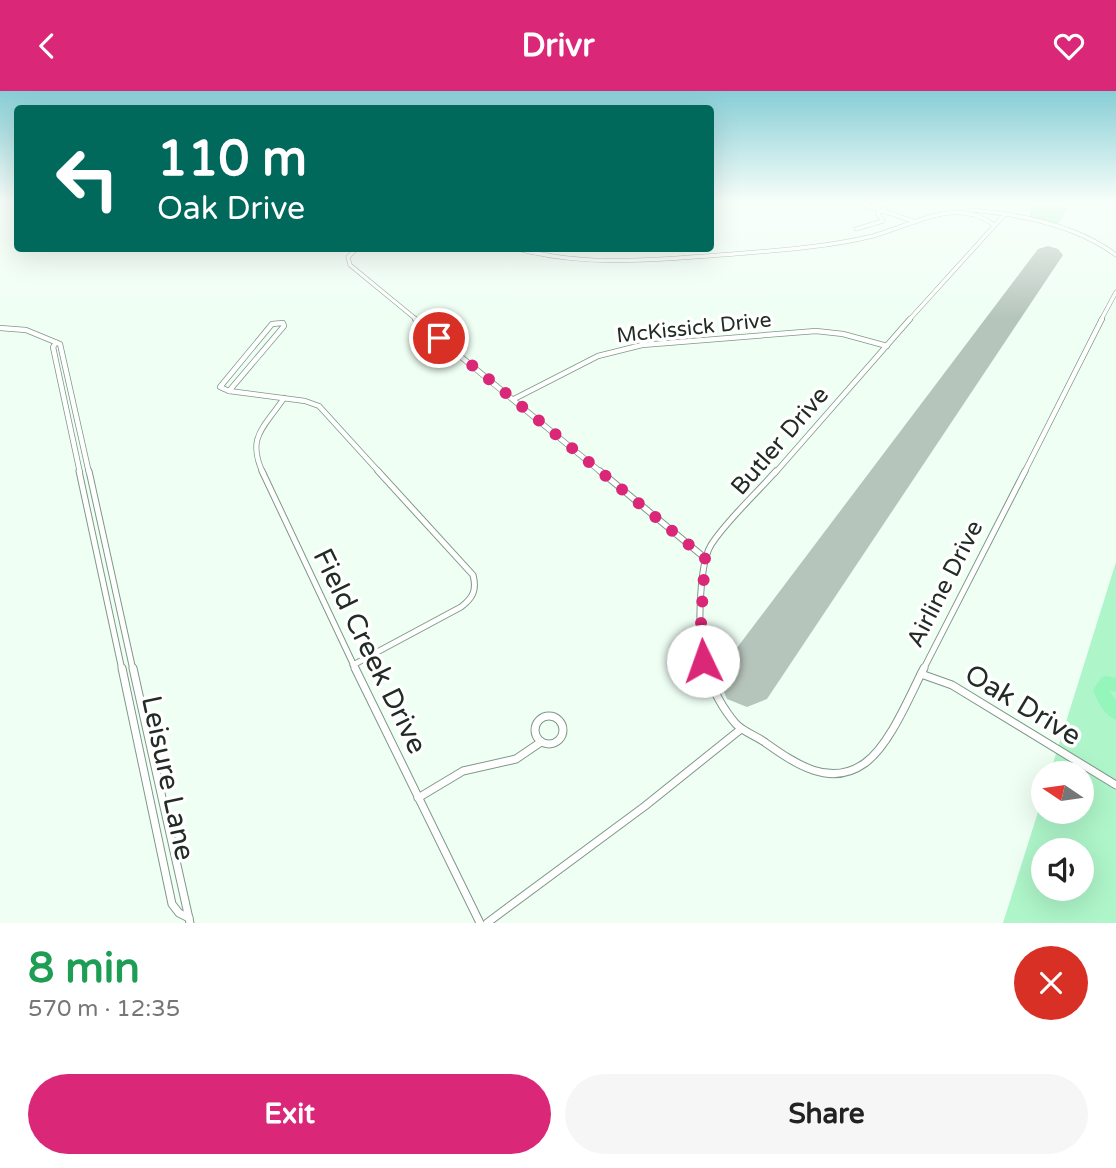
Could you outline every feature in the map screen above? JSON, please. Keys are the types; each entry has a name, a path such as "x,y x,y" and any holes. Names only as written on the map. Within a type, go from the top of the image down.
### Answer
{"street":[{"path":"529,252 557,260 625,263 822,248 857,241"},
{"name":"Butler Drive","path":"705,558 710,546 980,241"},
{"path":"1093,241 1116,255"},
{"path":"353,252 348,257 351,265 705,558 701,622 703,661 715,689 741,729 645,806 487,923"},
{"name":"Airline Drive","path":"741,729 785,758 814,772 831,776 849,772 867,763 921,674 1116,292"},
{"path":"229,391 284,326 283,323 272,324 220,384 223,389 229,391 284,398 313,404 329,414 473,575 477,587 470,600 461,607 353,665"},
{"path":"0,328 26,330 56,343"},
{"name":"McKissick Drive","path":"513,399 598,356 642,345 816,331 843,334 887,346"},
{"name":"Leisure Lane","path":"56,343 60,344 190,921 172,904 53,347 56,343"},
{"name":"Field Creek Drive","path":"284,398 256,439 254,454 353,665 480,923"},
{"path":"79,465 87,463"},
{"path":"116,639 126,635"},
{"name":"Oak Drive","path":"921,674 951,685 1102,776"},
{"path":"551,715 559,719 564,727 559,741 550,744 541,742 535,734 538,721 551,715"},
{"path":"418,798 456,773 474,766 504,763 532,753 541,742"},
{"path":"1102,776 1116,785"}],"green space":[{"path":"1116,562 1116,923 1003,923 1034,824 1094,824 1094,761 1054,761"}],"waterway":[{"path":"1116,685 1106,683 1101,690 1116,712"}],"runway":[{"path":"747,680 1048,255"}],"route":[{"path":"439,338 705,558 701,622 703,661"}]}
